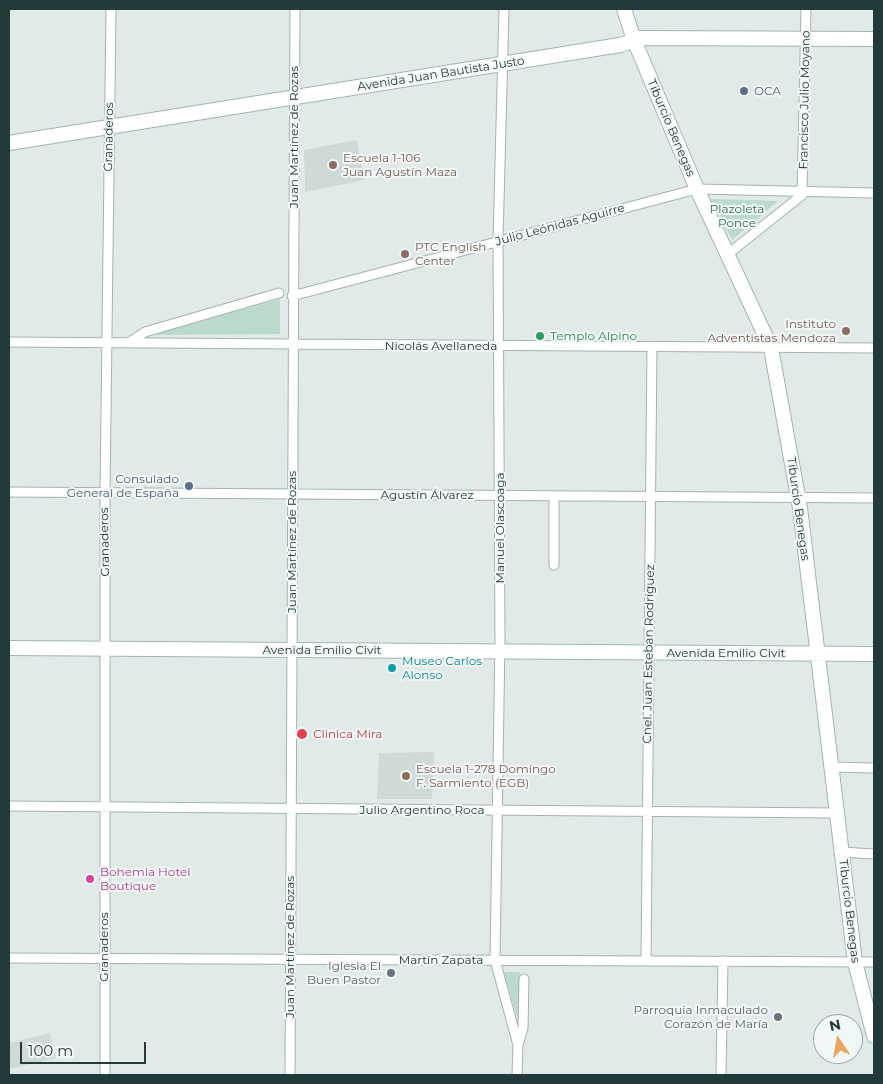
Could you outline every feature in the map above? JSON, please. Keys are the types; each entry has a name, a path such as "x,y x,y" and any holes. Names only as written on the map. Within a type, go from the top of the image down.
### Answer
{"main road":[{"name":"Tiburcio Benegas","path":"624,9 634,40 697,189 771,348 798,497 855,962 874,1036"},
{"name":"Avenida Juan Bautista Justo","path":"9,143 620,45 647,37 874,39"},
{"name":"Avenida Emilio Civit","path":"9,648 874,654"}],"street":[{"name":"Granaderos","path":"104,1075 103,958 106,649 104,493 110,9"},
{"name":"Juan Martínez de Rozas","path":"290,1075 292,296 295,9"},
{"name":"Manuel Olascoaga","path":"504,9 498,241 500,652 495,960 518,1044"},
{"name":"Francisco Julio Moyano","path":"802,192 806,9"},
{"name":"Julio Leónidas Aguirre","path":"292,296 697,189 874,193"},
{"path":"728,254 800,197 802,192"},
{"path":"126,343 146,332 279,293"},
{"path":"146,332 141,339 148,343"},
{"name":"Nicolás Avellaneda","path":"9,342 652,348 874,348"},
{"name":"Cnel. Juan Esteban Rodríguez","path":"646,961 652,348"},
{"name":"Agustín Álvarez","path":"9,492 874,498"},
{"path":"554,496 554,565"},
{"path":"830,767 874,768"},
{"name":"Julio Argentino Roca","path":"9,806 836,813"},
{"path":"841,852 874,854"},
{"name":"Martín Zapata","path":"9,958 874,962"},
{"path":"721,1075 723,961"},
{"name":"Manuel Olascoaga","path":"517,1075 518,1044 522,1028 524,979"}],"shaded area":[{"name":"Escuela 1-106 Juan Agustín Maza","path":"357,140 364,180 305,192 304,150"},
{"name":"Escuela 1-278 Domingo F. Sarmiento (EGB)","path":"434,752 432,799 377,799 379,753"},
{"path":"50,1033 56,1058 9,1069 9,1043"}],"green space":[{"name":"Plazoleta Ponce","path":"711,199 778,201 732,240"},
{"path":"280,299 280,334 151,335"},
{"path":"504,972 520,972 518,1021"}],"place":[{"name":"OCA","path":"744,91"},
{"name":"Escuela 1-106 Juan Agustín Maza","path":"333,165"},
{"name":"PTC English Center","path":"405,254"},
{"name":"Instituto Adventistas Mendoza","path":"846,331"},
{"name":"Templo Alpino","path":"540,336"},
{"name":"Consulado General de España","path":"189,486"},
{"name":"Museo Carlos Alonso","path":"392,668"},
{"name":"Clinica Mira","path":"302,734"},
{"name":"Escuela 1-278 Domingo F. Sarmiento (EGB)","path":"406,776"},
{"name":"Bohemia Hotel Boutique","path":"90,879"},
{"name":"Iglesia El Buen Pastor","path":"391,973"},
{"name":"Parroquia Inmaculado Corazón de María","path":"778,1017"}]}
